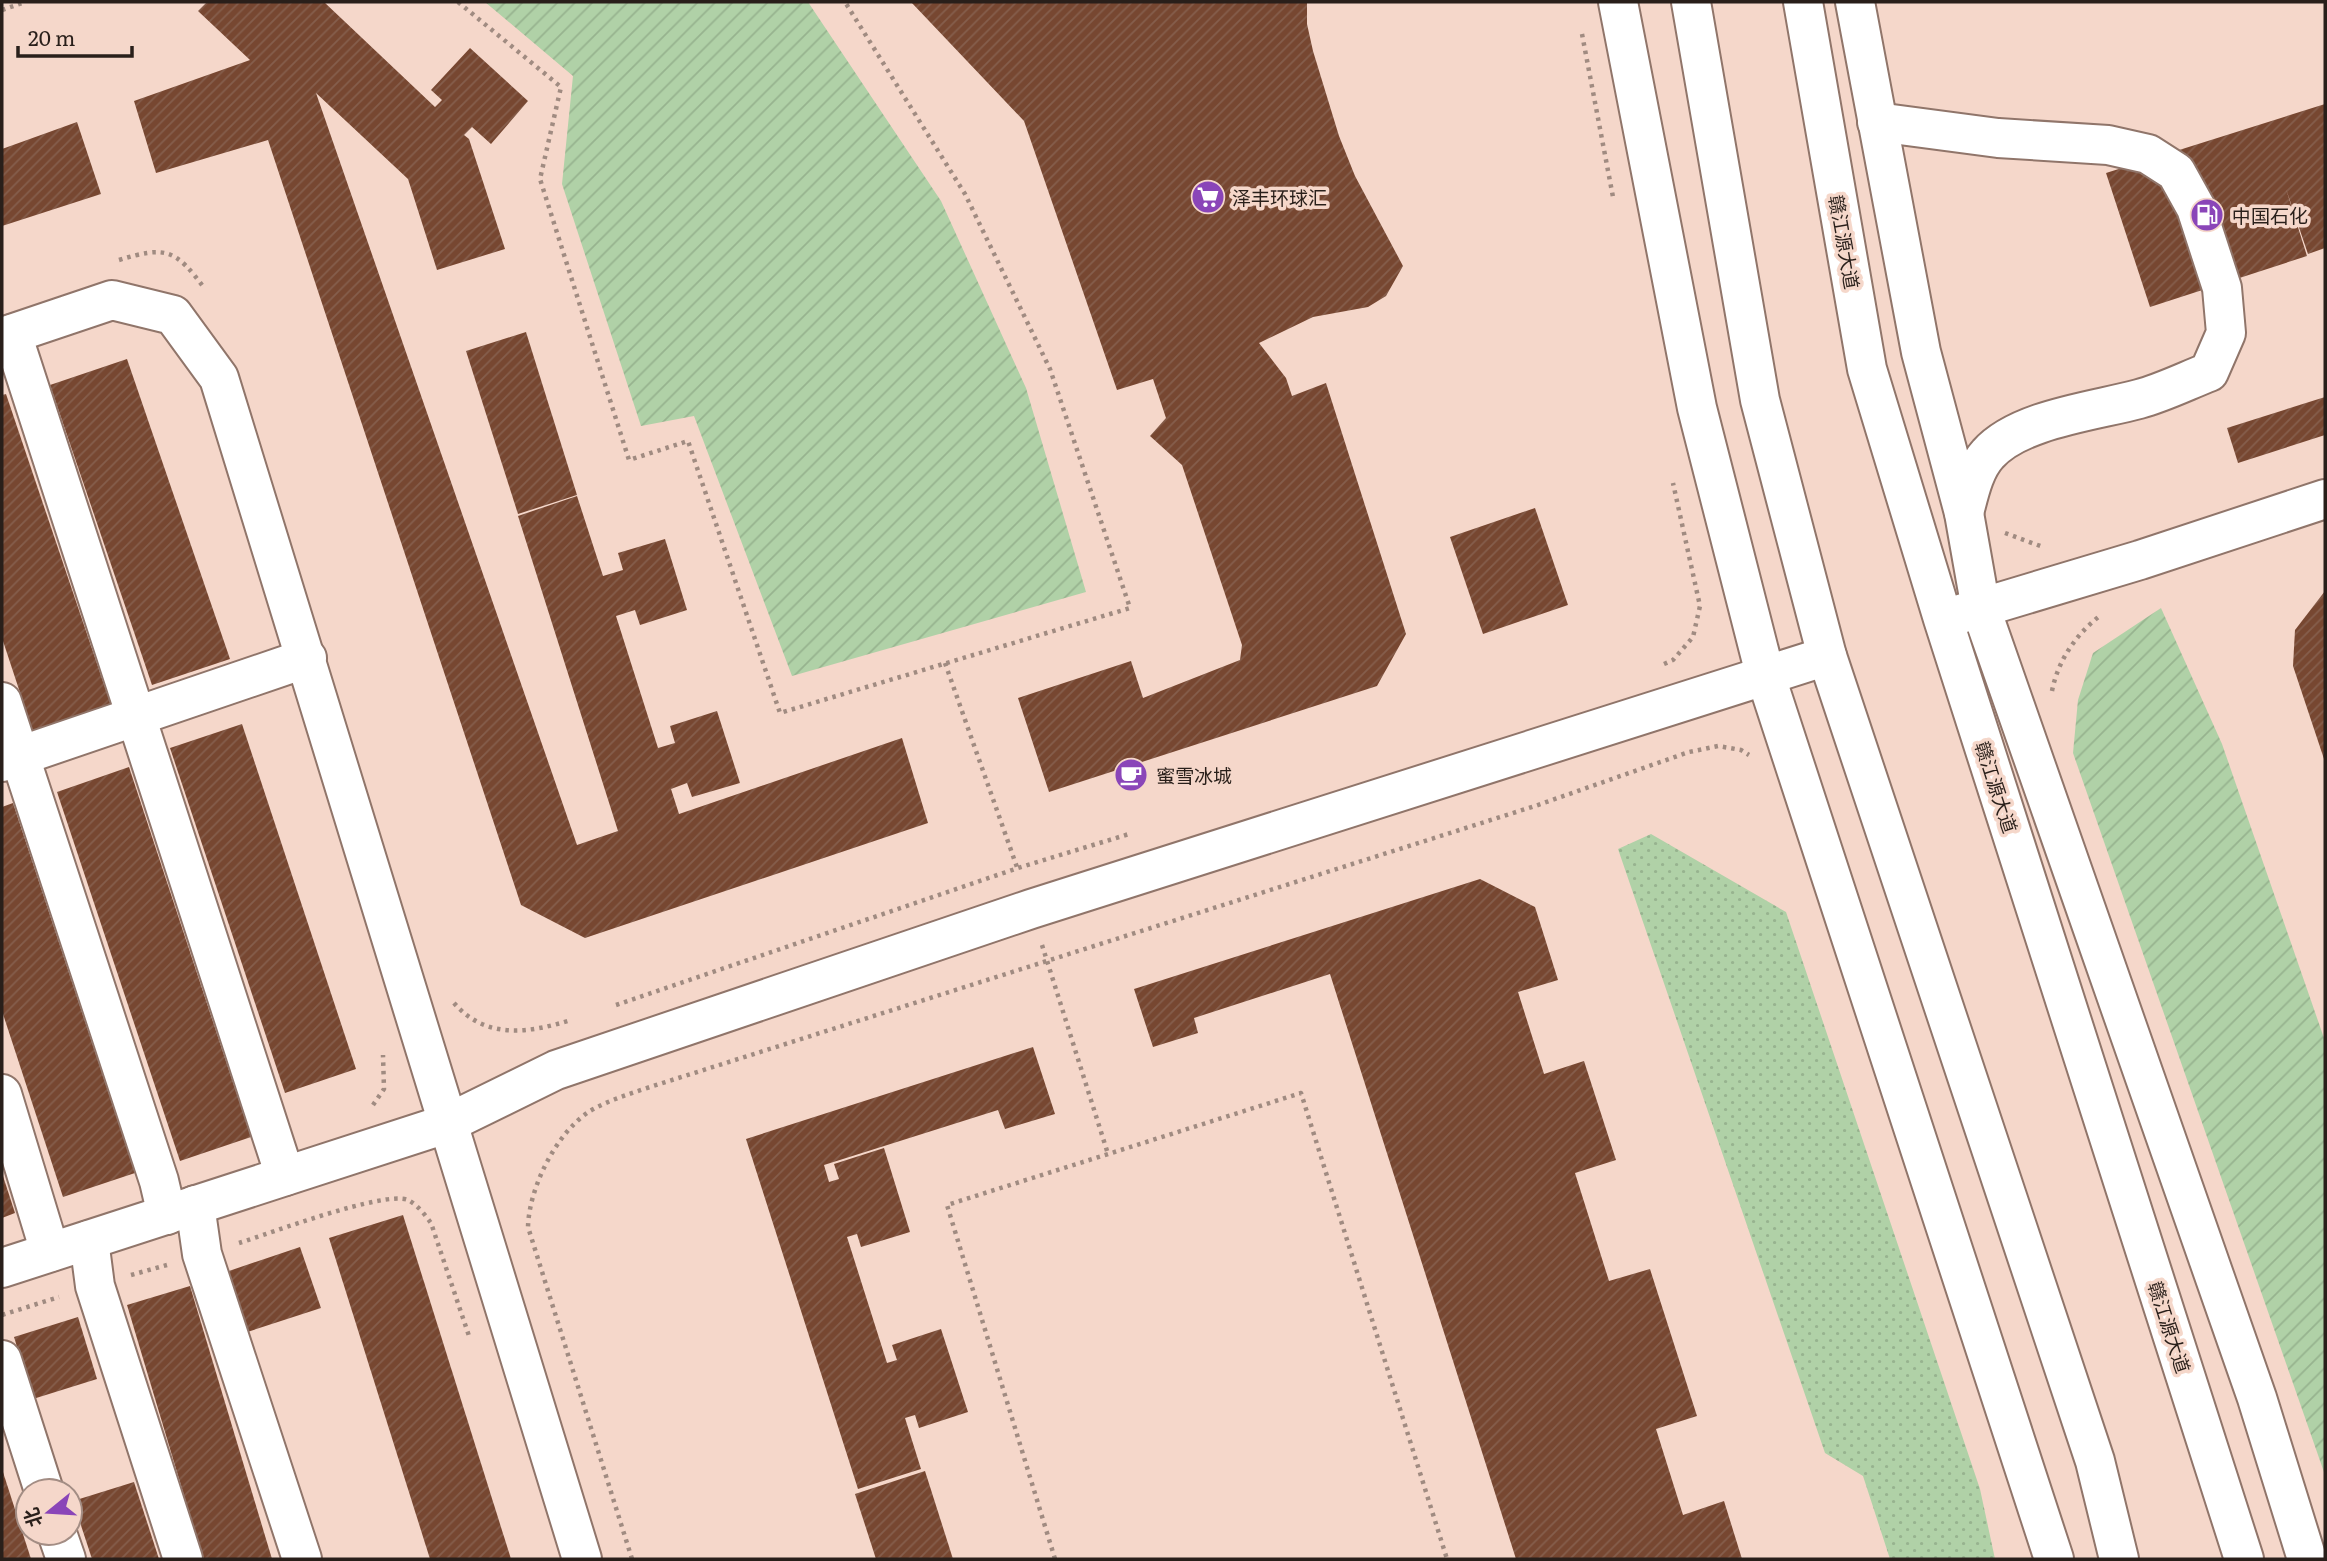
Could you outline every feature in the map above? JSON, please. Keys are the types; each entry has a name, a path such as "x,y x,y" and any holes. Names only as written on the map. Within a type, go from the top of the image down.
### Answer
{"street":[{"path":"1618,2 1697,408 1765,674 2054,1559"},
{"path":"1691,2 1760,400 1827,656 2095,1461 2119,1559"},
{"name":"赣江源大道","path":"1803,2 1867,369 1943,619 2244,1559"},
{"path":"1855,2 1921,352 1964,513 1981,610 2252,1385 2307,1559"},
{"path":"1877,122 1998,138 2108,145 2148,154 2176,172 2196,208 2222,288 2226,333 2209,372 2141,399 2028,429 2005,441 1987,454 1977,473 1964,513"},
{"path":"285,1176 136,716 7,336 113,300 173,315 219,378 307,659 446,1124 582,1559"},
{"path":"1943,619 1981,610 2325,499"},
{"path":"2,1268 446,1124 569,1065 1031,909 1827,656"},
{"path":"11,759 307,659"},
{"path":"2,702 11,759 181,1210 202,1254 302,1559"},
{"path":"2,1094 50,1252"},
{"path":"89,1240 95,1286 183,1559"},
{"path":"2,1360 40,1477"}],"path":[{"path":"2,10 25,2"},
{"path":"458,2 561,87 540,179 629,460 688,441 780,713 1130,608 1050,369 965,194 845,2"},
{"path":"1581,27 1586,65 1616,210"},
{"path":"114,261 152,250 184,261 206,291"},
{"path":"1977,473 1984,503 2005,533 2038,548 2049,546"},
{"path":"1662,665 1673,660 1693,637 1700,606 1671,476"},
{"path":"2050,702 2054,679 2079,631 2104,612"},
{"path":"632,1559 528,1227 529,1206 541,1173 558,1146 587,1113 613,1099 1535,806 1689,752 1718,746 1741,750 1757,760"},
{"path":"608,1008 1018,868 1137,831"},
{"path":"450,994 455,1005 488,1028 525,1032 582,1017"},
{"path":"367,1110 384,1088 383,1051"},
{"path":"1055,1559 947,1205 1301,1093 1447,1559"},
{"path":"2,1315 368,1203 394,1198 407,1200 421,1209 431,1223 474,1352"}],"green space":[{"path":"485,2 808,2 941,201 1026,388 1086,592 792,676 694,416 641,426 562,184 573,76"},
{"path":"2161,608 2222,744 2325,1041 2325,1475 2073,753 2078,700 2093,653"},
{"path":"1651,834 1786,912 1980,1489 1995,1559 1890,1559 1863,1476 1825,1453 1618,849"}],"building":[{"path":"207,2 324,2 435,107 442,100 431,90 470,48 528,101 491,144 472,127 464,135 469,139 505,249 437,270 408,179 316,93 577,845 618,831 518,516 577,496 603,576 623,570 618,553 665,539 687,610 640,625 635,610 616,616 658,748 675,743 670,726 717,711 740,783 692,797 687,783 671,789 679,814 902,738 928,823 585,938 521,905 268,140 156,173 134,101 250,60 198,11"},
{"path":"911,2 1307,2 1307,24 1313,51 1339,136 1355,176 1403,266 1386,296 1368,307 1313,317 1259,343 1286,378 1292,396 1326,383 1406,634 1377,686 1049,792 1018,698 1131,661 1143,698 1240,660 1242,645 1182,465 1150,436 1166,418 1153,379 1117,390 1024,121"},
{"name":"中国石化","path":"2325,104 2325,248 2308,254 2286,189 2307,256 2150,307 2106,173"},
{"path":"77,122 101,194 2,226 2,149"},
{"path":"526,332 577,495 518,514 466,351"},
{"path":"127,359 230,659 152,685 50,385"},
{"path":"6,394 113,711 35,738 2,638 2,395"},
{"path":"2325,397 2325,435 2238,463 2227,428"},
{"path":"1535,508 1568,605 1483,634 1450,537"},
{"path":"2325,591 2325,762 2293,666 2295,630"},
{"path":"242,724 356,1069 285,1093 170,748"},
{"path":"129,767 251,1137 180,1161 57,792"},
{"path":"13,803 135,1173 63,1197 2,1011 2,807"},
{"path":"1480,879 1535,907 1558,980 1518,992 1544,1074 1584,1061 1616,1160 1575,1173 1609,1281 1650,1269 1697,1416 1656,1429 1683,1515 1724,1501 1742,1559 1516,1559 1330,974 1194,1018 1198,1033 1153,1047 1134,989"},
{"path":"1033,1047 1055,1114 1005,1129 998,1110 824,1165 829,1182 839,1179 834,1164 884,1148 910,1232 861,1247 857,1234 847,1237 887,1363 897,1360 892,1345 941,1329 968,1412 919,1428 915,1415 905,1418 921,1469 858,1489 746,1139"},
{"path":"2,1173 15,1213 2,1218"},
{"path":"403,1215 511,1559 430,1559 329,1238"},
{"path":"300,1247 321,1308 241,1334 220,1274"},
{"path":"190,1286 272,1559 203,1559 127,1305"},
{"path":"78,1317 97,1379 33,1399 14,1337"},
{"path":"2,1469 14,1506 14,1547 27,1547 31,1559 2,1559"},
{"path":"925,1471 953,1559 876,1559 855,1494"},
{"path":"134,1482 159,1559 92,1559 84,1535 84,1498"}],"place":[{"name":"泽丰环球汇","path":"1208,197"},
{"name":"中国石化","path":"2207,215"},
{"name":"蜜雪冰城","path":"1131,775"}]}
